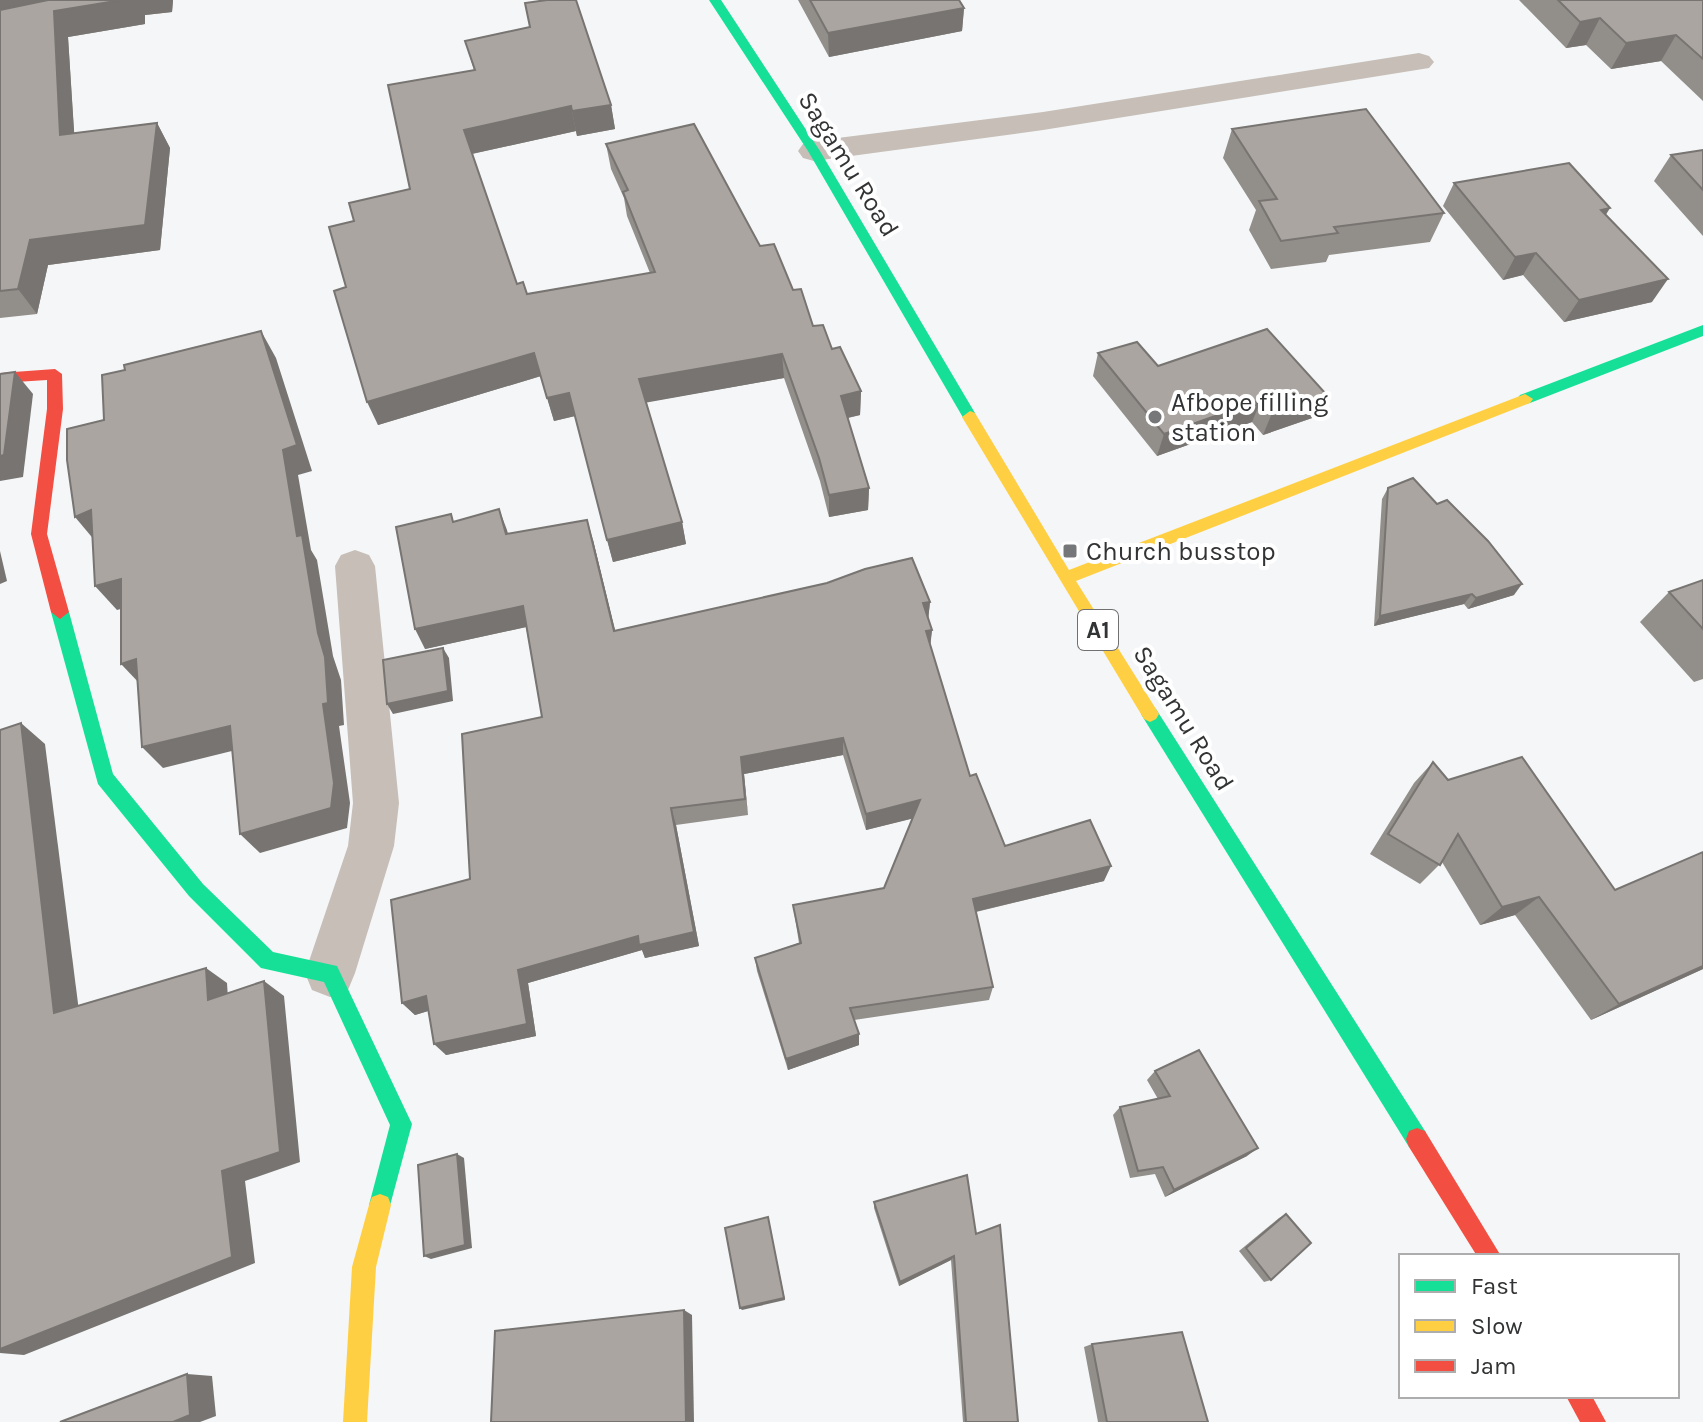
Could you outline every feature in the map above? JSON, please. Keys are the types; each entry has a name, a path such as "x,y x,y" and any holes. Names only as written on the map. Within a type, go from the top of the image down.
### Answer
{"main road":[{"name":"Sagamu Road","path":"715,0 814,151 1065,578 1489,1254"},
{"path":"1065,578 1703,330"},
{"path":"0,378 55,374 55,409 39,534 105,778 196,890 268,961 330,973 401,1124 364,1267 355,1422"},
{"path":"1579,1398 1594,1422"}],"street":[{"path":"814,151 1043,121 1419,62"},
{"path":"330,973 371,846 376,803 355,566"}],"building":[{"path":"48,0 122,0 54,11 60,135 157,123 145,225 30,240 18,289 0,291 0,10"},
{"path":"576,0 611,105 572,111 571,106 464,130 517,284 523,282 527,294 655,272 623,192 628,190 606,144 694,124 760,246 774,244 793,290 801,289 813,326 823,325 832,349 840,347 861,391 841,396 869,488 829,495 782,354 639,379 682,522 607,540 569,393 547,398 534,353 367,402 334,291 346,287 329,227 354,221 349,203 410,189 388,85 475,70 465,41 530,27 525,3"},
{"path":"810,0 959,0 964,8 828,33"},
{"path":"1558,0 1703,0 1703,59 1676,35 1626,43 1600,18 1580,22"},
{"path":"1366,109 1444,213 1334,227 1338,233 1281,241 1259,201 1277,199 1232,129"},
{"path":"1703,150 1703,190 1671,155"},
{"path":"1569,163 1610,208 1601,210 1668,279 1579,300 1536,253 1515,257 1454,183"},
{"path":"1267,329 1326,394 1272,413 1261,400 1164,434 1098,353 1137,342 1158,366"},
{"path":"261,331 297,445 283,450 297,536 302,535 318,633 325,657 328,703 323,704 334,783 331,808 240,834 230,726 142,747 136,659 121,664 121,579 95,586 91,510 75,517 67,460 67,429 104,420 102,375 125,370 124,365"},
{"path":"15,372 4,455 0,456 0,374"},
{"path":"1413,478 1437,504 1447,500 1488,541 1522,584 1476,598 1472,594 1380,616 1388,488"},
{"path":"499,509 506,534 587,520 614,631 827,583 865,569 912,558 930,602 923,603 932,630 926,631 970,776 976,774 1005,846 1090,820 1111,866 973,899 993,987 850,1008 859,1034 786,1059 755,958 801,943 793,905 884,888 920,800 866,814 843,738 741,757 745,799 671,808 694,932 639,945 638,936 518,970 527,1024 434,1044 426,996 402,1003 391,900 470,879 462,734 542,717 523,606 415,629 396,527 451,514 453,522"},
{"path":"1703,580 1703,629 1669,592"},
{"path":"443,648 448,691 387,704 383,660"},
{"path":"21,723 54,1013 206,968 208,1000 264,981 280,1152 222,1171 232,1257 0,1349 0,730"},
{"path":"1522,757 1615,890 1703,852 1703,966 1619,1004 1539,897 1502,907 1458,834 1440,865 1388,834 1433,762 1448,780"},
{"path":"1199,1050 1258,1148 1174,1190 1163,1167 1138,1171 1120,1107 1170,1096 1155,1071"},
{"path":"457,1154 465,1245 424,1256 418,1165"},
{"path":"967,1175 976,1234 1000,1225 1018,1422 966,1422 954,1256 900,1282 874,1202"},
{"path":"1286,1214 1311,1243 1271,1280 1246,1248"},
{"path":"768,1217 784,1298 740,1308 725,1228"},
{"path":"684,1310 686,1422 491,1422 495,1331"},
{"path":"1182,1332 1208,1422 1107,1422 1092,1344"},
{"path":"187,1374 190,1415 173,1422 60,1422"}],"traffic: fast":[{"path":"715,0 814,151 970,417"},
{"path":"1525,399 1703,330"},
{"path":"60,612 105,778 196,890 268,961 330,973 401,1124 380,1205"},
{"path":"1150,714 1417,1139"}],"traffic: slow":[{"path":"1065,578 1525,399"},
{"path":"970,417 1150,714"},
{"path":"355,1422 364,1267 380,1205"}],"traffic: jam":[{"path":"0,378 55,374 55,409 39,534 60,612"},
{"path":"1417,1139 1489,1254"},
{"path":"1579,1398 1594,1422"}],"place":[{"name":"Afbope filling station","path":"1155,417"},
{"name":"Church busstop","path":"1070,551"}]}
